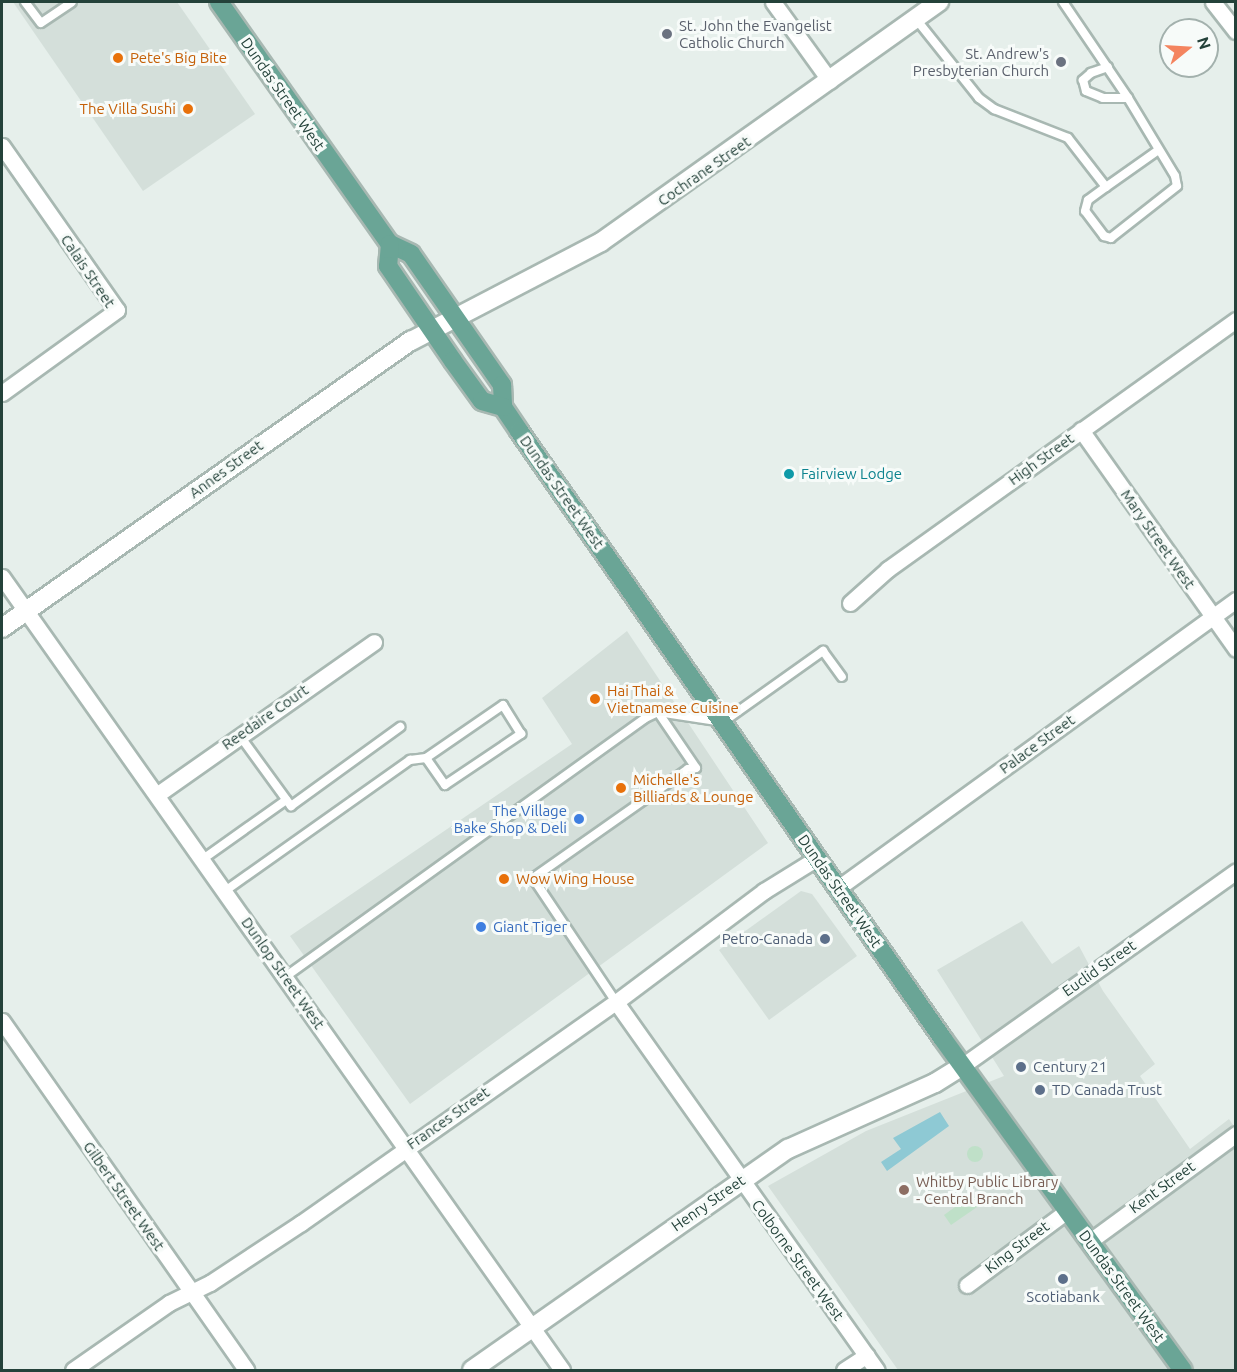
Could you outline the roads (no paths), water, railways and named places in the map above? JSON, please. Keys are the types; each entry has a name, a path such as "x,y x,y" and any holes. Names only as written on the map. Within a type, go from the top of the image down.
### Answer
{"main road":[{"name":"Dundas Street West","path":"219,2 390,244 411,254 502,385 503,407 962,1066 1183,1371"},
{"name":"Cochrane Street","path":"455,317 601,242 939,2"},
{"name":"Dundas Street West","path":"390,244 388,266 431,329 482,401 503,407"},
{"name":"Annes Street","path":"2,628 296,418 431,329 455,317"},
{"name":"Henry Street","path":"472,1371 740,1180 788,1149 935,1083 962,1066"}],"street":[{"path":"773,2 830,81"},
{"path":"1214,2 1236,31"},
{"name":"Calais Street","path":"2,146 117,310 2,393"},
{"name":"High Street","path":"850,603 888,570 1236,320"},
{"name":"Mary Street West","path":"1081,430 1236,649"},
{"name":"Dunlop Street West","path":"2,577 158,794 562,1371"},
{"name":"Palace Street","path":"838,888 1236,600"},
{"name":"Reedaire Court","path":"158,794 374,642"},
{"name":"Frances Street","path":"73,1371 190,1291 210,1283 291,1229 616,1002 764,891 817,858"},
{"name":"Euclid Street","path":"962,1066 1236,871"},
{"name":"Colborne Street West","path":"616,1002 877,1371"},
{"name":"Gilbert Street West","path":"2,1022 246,1371"},
{"name":"Kent Street","path":"1090,1241 1236,1134"},
{"name":"King Street","path":"967,1285 1067,1211"},
{"path":"844,1371 867,1355"}],"lane":[{"path":"25,2 41,23 72,2"},
{"path":"1062,2 1128,98 1156,151 1175,176 1177,186 1111,238 1104,236 1085,211 1088,200 1156,151"},
{"path":"916,19 979,98 994,109 1068,138 1106,187"},
{"path":"1108,67 1091,73 1083,81 1086,91 1103,98 1128,98"},
{"path":"285,977 412,882 657,712 723,722 823,651 842,677"},
{"path":"225,891 410,760 426,758 502,705 520,734 445,785 426,758"},
{"path":"616,1002 533,878 688,769 696,768 657,712"},
{"path":"239,735 291,806 400,727"},
{"path":"203,859 286,800"}],"water":[{"path":"940,1112 949,1126 887,1171 881,1162 901,1149 893,1138"}],"place":[{"name":"St. John the Evangelist Catholic Church","path":"667,34"},
{"name":"Pete's Big Bite","path":"118,58"},
{"name":"St. Andrew's Presbyterian Church","path":"1061,62"},
{"name":"The Villa Sushi","path":"188,109"},
{"name":"Fairview Lodge","path":"789,474"},
{"name":"Hai Thai & Vietnamese Cuisine","path":"595,699"},
{"name":"Michelle's Billiards & Lounge","path":"621,788"},
{"name":"The Village Bake Shop & Deli","path":"579,819"},
{"name":"Wow Wing House","path":"504,879"},
{"name":"Giant Tiger","path":"481,927"},
{"name":"Petro-Canada","path":"825,939"},
{"name":"Century 21","path":"1021,1067"},
{"name":"TD Canada Trust","path":"1040,1090"},
{"name":"Whitby Public Library - Central Branch","path":"904,1190"},
{"name":"Scotiabank","path":"1063,1279"}]}
